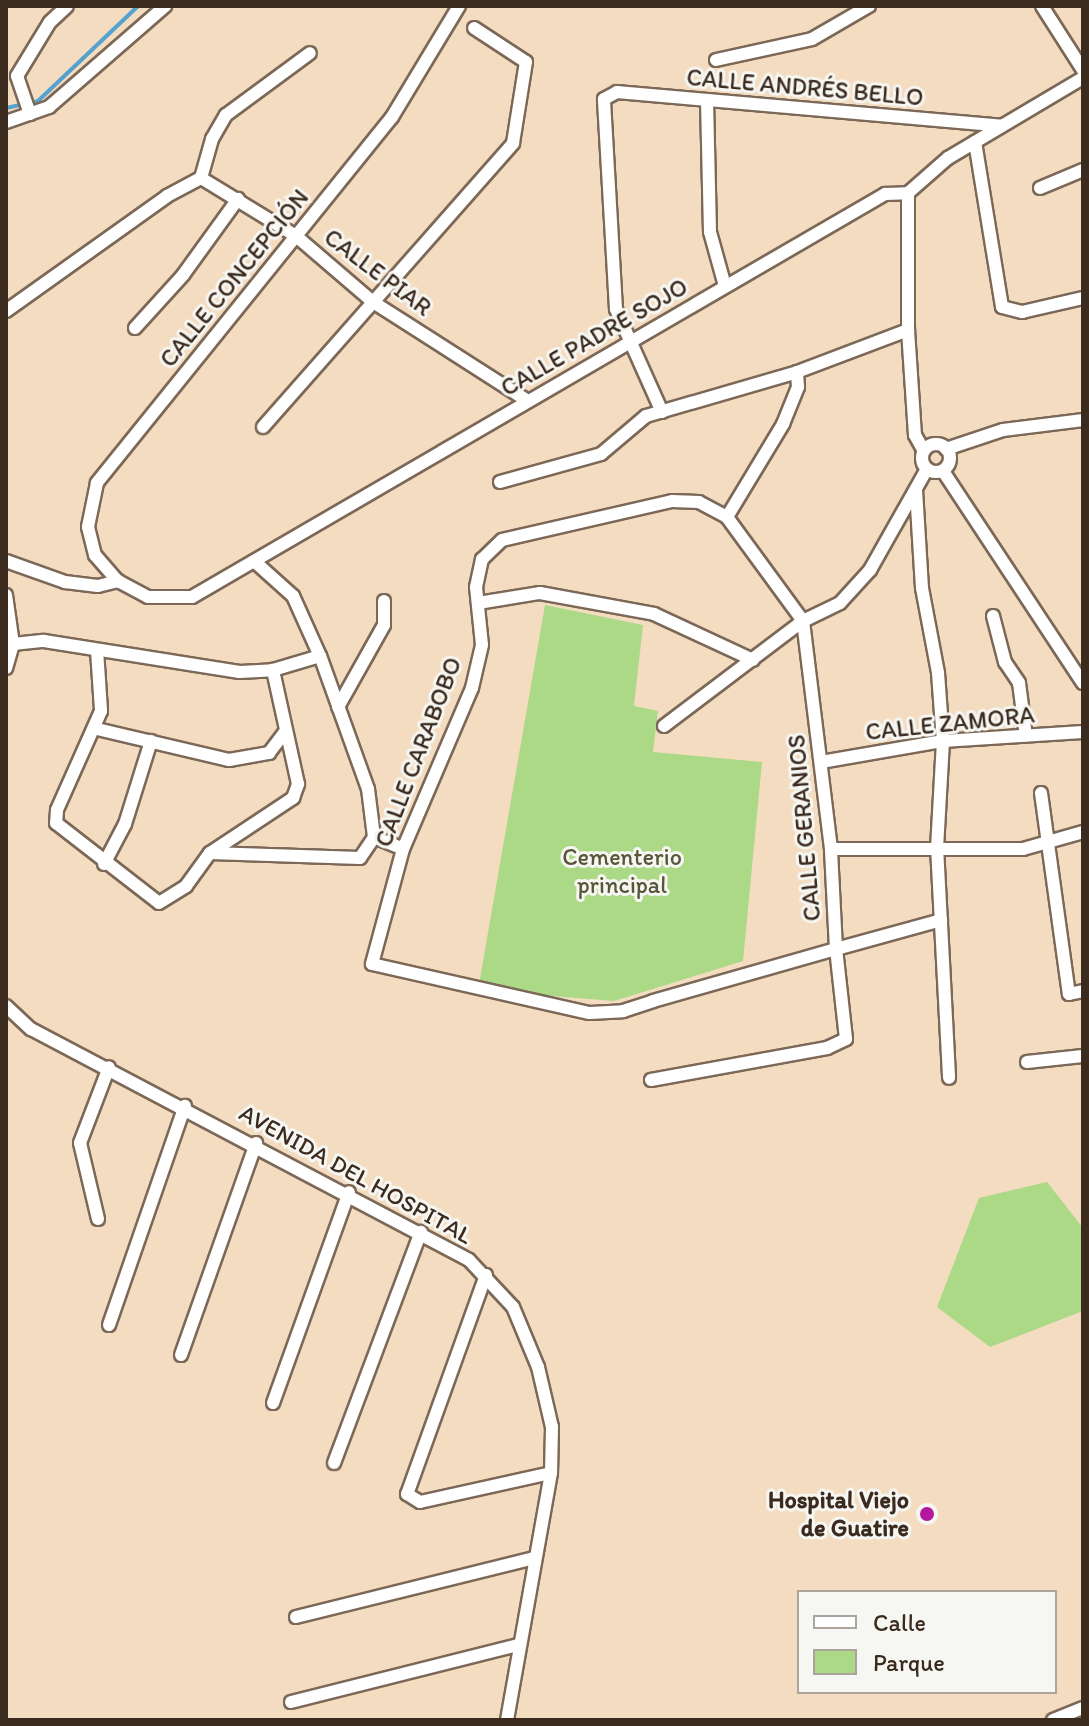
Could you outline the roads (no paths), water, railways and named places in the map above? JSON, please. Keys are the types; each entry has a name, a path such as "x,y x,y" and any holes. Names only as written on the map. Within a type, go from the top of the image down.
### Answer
{"street":[{"path":"29,113 22,96 20,69 50,22 67,6"},
{"path":"6,122 49,107 165,6"},
{"name":"CALLE CONCEPCIÓN","path":"118,581 95,555 88,527 97,483 392,117 459,6"},
{"path":"716,60 812,39 869,6"},
{"path":"1042,6 1083,70"},
{"path":"263,427 513,143 526,62 474,28"},
{"path":"6,311 167,196 201,178 212,139 226,115 310,53"},
{"name":"CALLE PADRE SOJO","path":"118,581 148,597 192,597 885,194 908,193 975,142 1083,78"},
{"name":"CALLE ANDRÉS BELLO","path":"627,343 616,309 604,99 617,92 1002,126"},
{"path":"707,100 710,232 725,286"},
{"path":"975,142 1002,307 1022,312 1083,298"},
{"path":"1040,188 1080,171"},
{"name":"CALLE PIAR","path":"201,178 296,236 373,302 528,401"},
{"path":"664,726 803,621 840,603 870,570 927,469 924,451 915,435 908,330 908,193"},
{"path":"135,328 183,275 238,199"},
{"path":"500,482 601,454 646,416 797,372 908,330"},
{"path":"627,343 662,412"},
{"path":"797,372 798,387 783,424 727,517 803,621"},
{"path":"924,451 932,445 946,449 1003,430 1083,420"},
{"path":"943,471 949,461 946,449"},
{"path":"927,469 943,471 1074,665 1083,683"},
{"path":"916,490 922,588 938,673 943,741 937,847 949,1078"},
{"name":"CALLE CARABOBO","path":"727,517 699,502 672,501 502,540 482,559 478,603 482,645 472,688 403,849 372,964 590,1013 623,1011 836,949"},
{"path":"6,561 65,582 98,586 118,581"},
{"path":"210,853 360,858 374,837 368,789 320,656 293,596 254,561"},
{"path":"478,603 540,593 654,614 753,660"},
{"path":"6,595 13,644 6,668"},
{"path":"338,707 384,625 384,601"},
{"path":"993,616 1005,662 1019,683 1026,736"},
{"name":"CALLE GERANIOS","path":"651,1080 840,1045 847,1031 836,949 831,849 803,621"},
{"path":"13,644 44,641 240,672 273,670 320,656"},
{"path":"97,650 101,694 97,729 56,817 60,831 159,903 186,886 210,853 293,798 298,784 284,733 273,670"},
{"path":"1074,665 1083,652"},
{"path":"97,729 250,760 269,753 284,733"},
{"name":"CALLE ZAMORA","path":"821,762 943,741 1083,732"},
{"path":"104,864 125,824 151,741"},
{"path":"1041,793 1069,994 1083,991"},
{"path":"831,849 1023,849 1083,832"},
{"path":"374,837 403,849"},
{"path":"836,949 941,920"},
{"name":"AVENIDA DEL HOSPITAL","path":"6,1006 31,1029 185,1106 421,1232 486,1275 513,1307 538,1367 552,1427 551,1473 507,1720"},
{"path":"1027,1062 1083,1056"},
{"path":"98,1219 80,1143 109,1067"},
{"path":"109,1325 185,1106"},
{"path":"181,1355 256,1143"},
{"path":"273,1403 349,1192"},
{"path":"334,1463 421,1232"},
{"path":"486,1275 407,1494 420,1502 551,1473"},
{"path":"296,1617 535,1558"},
{"path":"291,1702 518,1645"},
{"path":"1053,1720 1083,1708"}],"waterway":[{"path":"6,108 38,101 138,6"}],"place":[{"name":"Hospital Viejo de Guatire","path":"927,1514"}],"park label":[{"name":"Cementerio principal","path":"622,871"}]}
